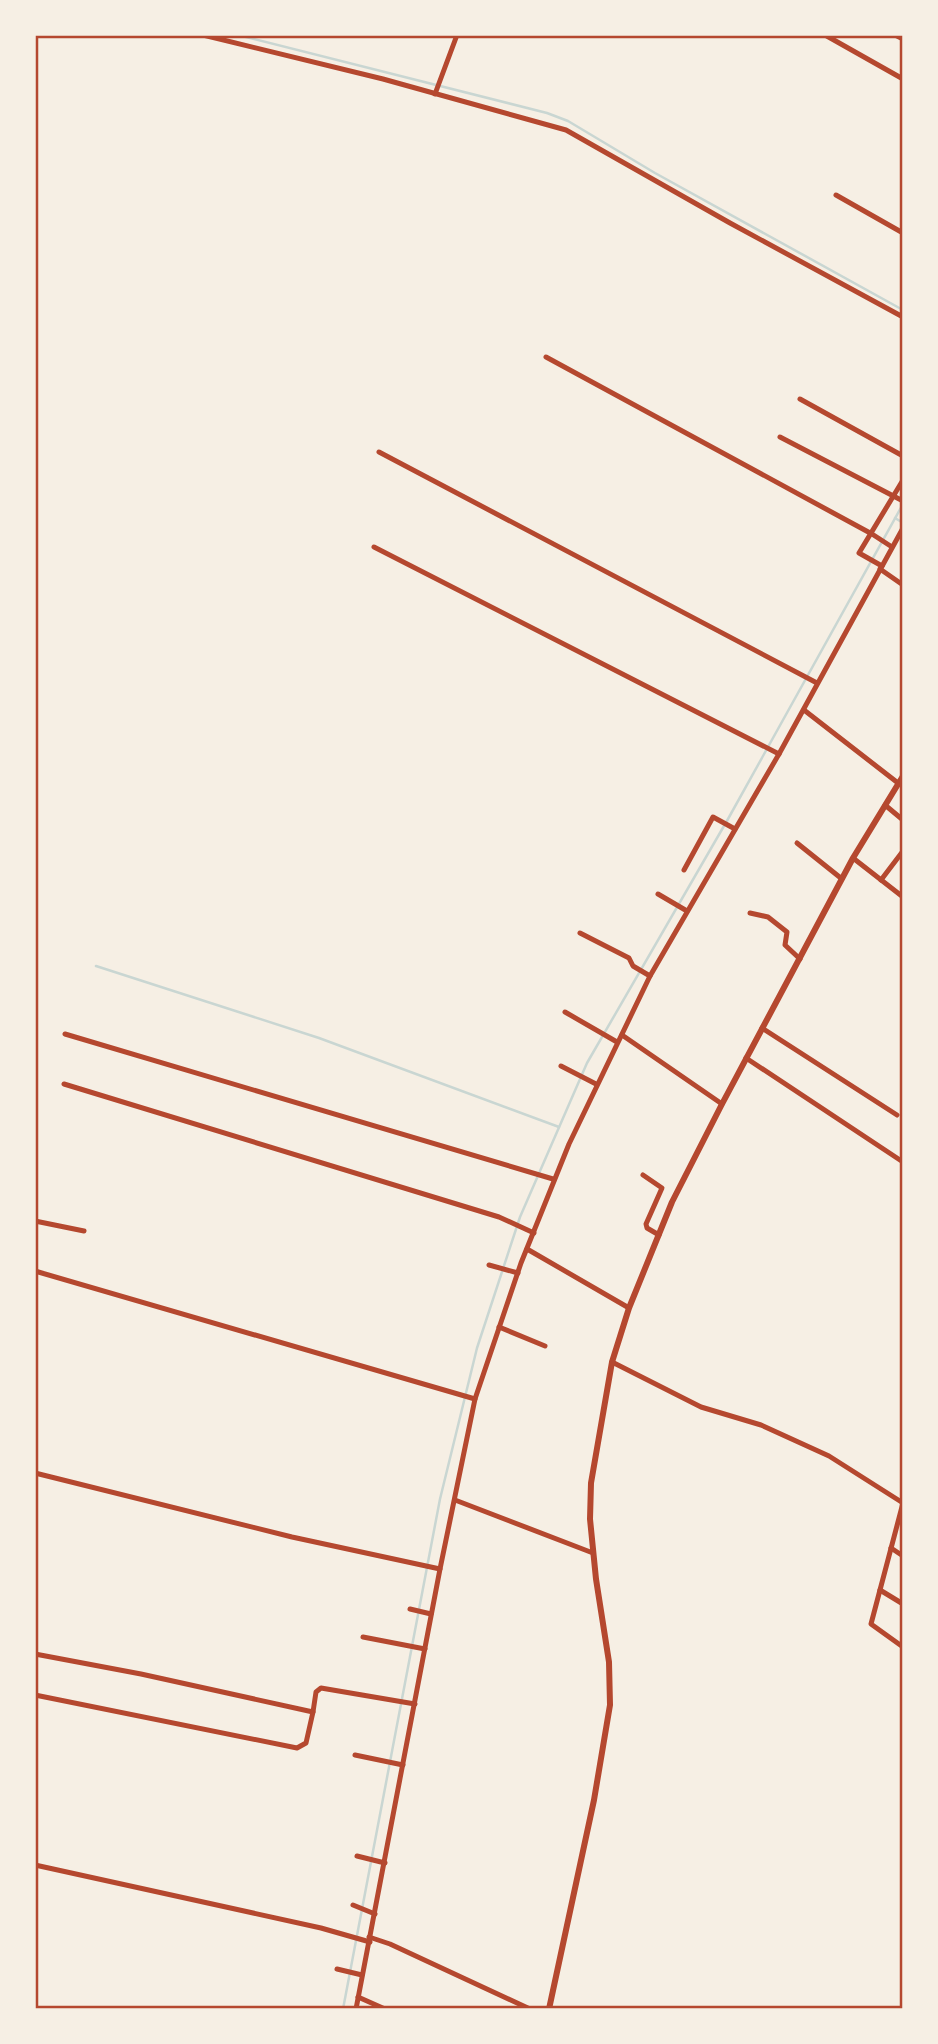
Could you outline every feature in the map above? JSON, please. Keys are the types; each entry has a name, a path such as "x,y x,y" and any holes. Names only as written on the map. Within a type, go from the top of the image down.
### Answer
{"street":[{"path":"203,35 436,91 566,130 903,317"},
{"path":"233,35 237,43"},
{"path":"436,91 457,35"},
{"path":"825,35 903,79"},
{"path":"895,35 903,39"},
{"path":"836,195 903,233"},
{"path":"546,357 892,546"},
{"path":"800,399 903,456"},
{"path":"780,437 903,501"},
{"path":"379,452 815,682"},
{"path":"903,480 859,553 903,585"},
{"path":"356,2009 359,1975 383,1863 428,1613 455,1500 475,1399 532,1232 593,1083 615,1041 621,1035 647,974 804,710 815,682 846,635 880,566 903,528"},
{"path":"374,548 776,753"},
{"path":"549,2009 594,1800 610,1706 609,1662 590,1519 592,1483 612,1362 629,1308 659,1235 722,1104 853,858 901,779 804,710"},
{"path":"885,805 903,820"},
{"path":"684,870 713,817 733,828"},
{"path":"797,843 842,879"},
{"path":"881,880 903,850"},
{"path":"853,858 903,897"},
{"path":"658,894 685,910"},
{"path":"750,913 768,916 787,932 785,945 800,959"},
{"path":"580,933 629,958 633,966 647,974"},
{"path":"565,1012 615,1041"},
{"path":"762,1028 897,1115"},
{"path":"65,1034 552,1178"},
{"path":"621,1035 722,1104"},
{"path":"746,1058 903,1162"},
{"path":"561,1066 593,1083"},
{"path":"64,1084 512,1222 532,1232"},
{"path":"643,1175 662,1188 646,1224 647,1228 659,1235"},
{"path":"35,1221 84,1231"},
{"path":"527,1249 629,1308"},
{"path":"489,1265 518,1273"},
{"path":"35,1271 475,1399"},
{"path":"499,1327 545,1346"},
{"path":"612,1362 701,1407 761,1424 829,1456 903,1503 871,1624 903,1647"},
{"path":"35,1474 292,1537 440,1568"},
{"path":"455,1500 593,1553"},
{"path":"891,1548 903,1556"},
{"path":"880,1590 903,1604"},
{"path":"410,1609 428,1613"},
{"path":"363,1637 423,1649"},
{"path":"35,1654 313,1712"},
{"path":"35,1695 297,1748 306,1743 319,1688 412,1703"},
{"path":"355,1755 401,1765"},
{"path":"360,1857 383,1863"},
{"path":"35,1865 390,1944 530,2009"},
{"path":"356,1906 373,1913"},
{"path":"339,1970 359,1975"},
{"path":"358,1997 385,2009"}],"waterway":[{"path":"238,35 547,113 568,121 655,173 903,310"},
{"path":"343,2009 440,1499 477,1348 520,1217 587,1063 728,819 903,504"},
{"path":"895,518 903,523"},
{"path":"96,966 319,1038 559,1127"}]}
